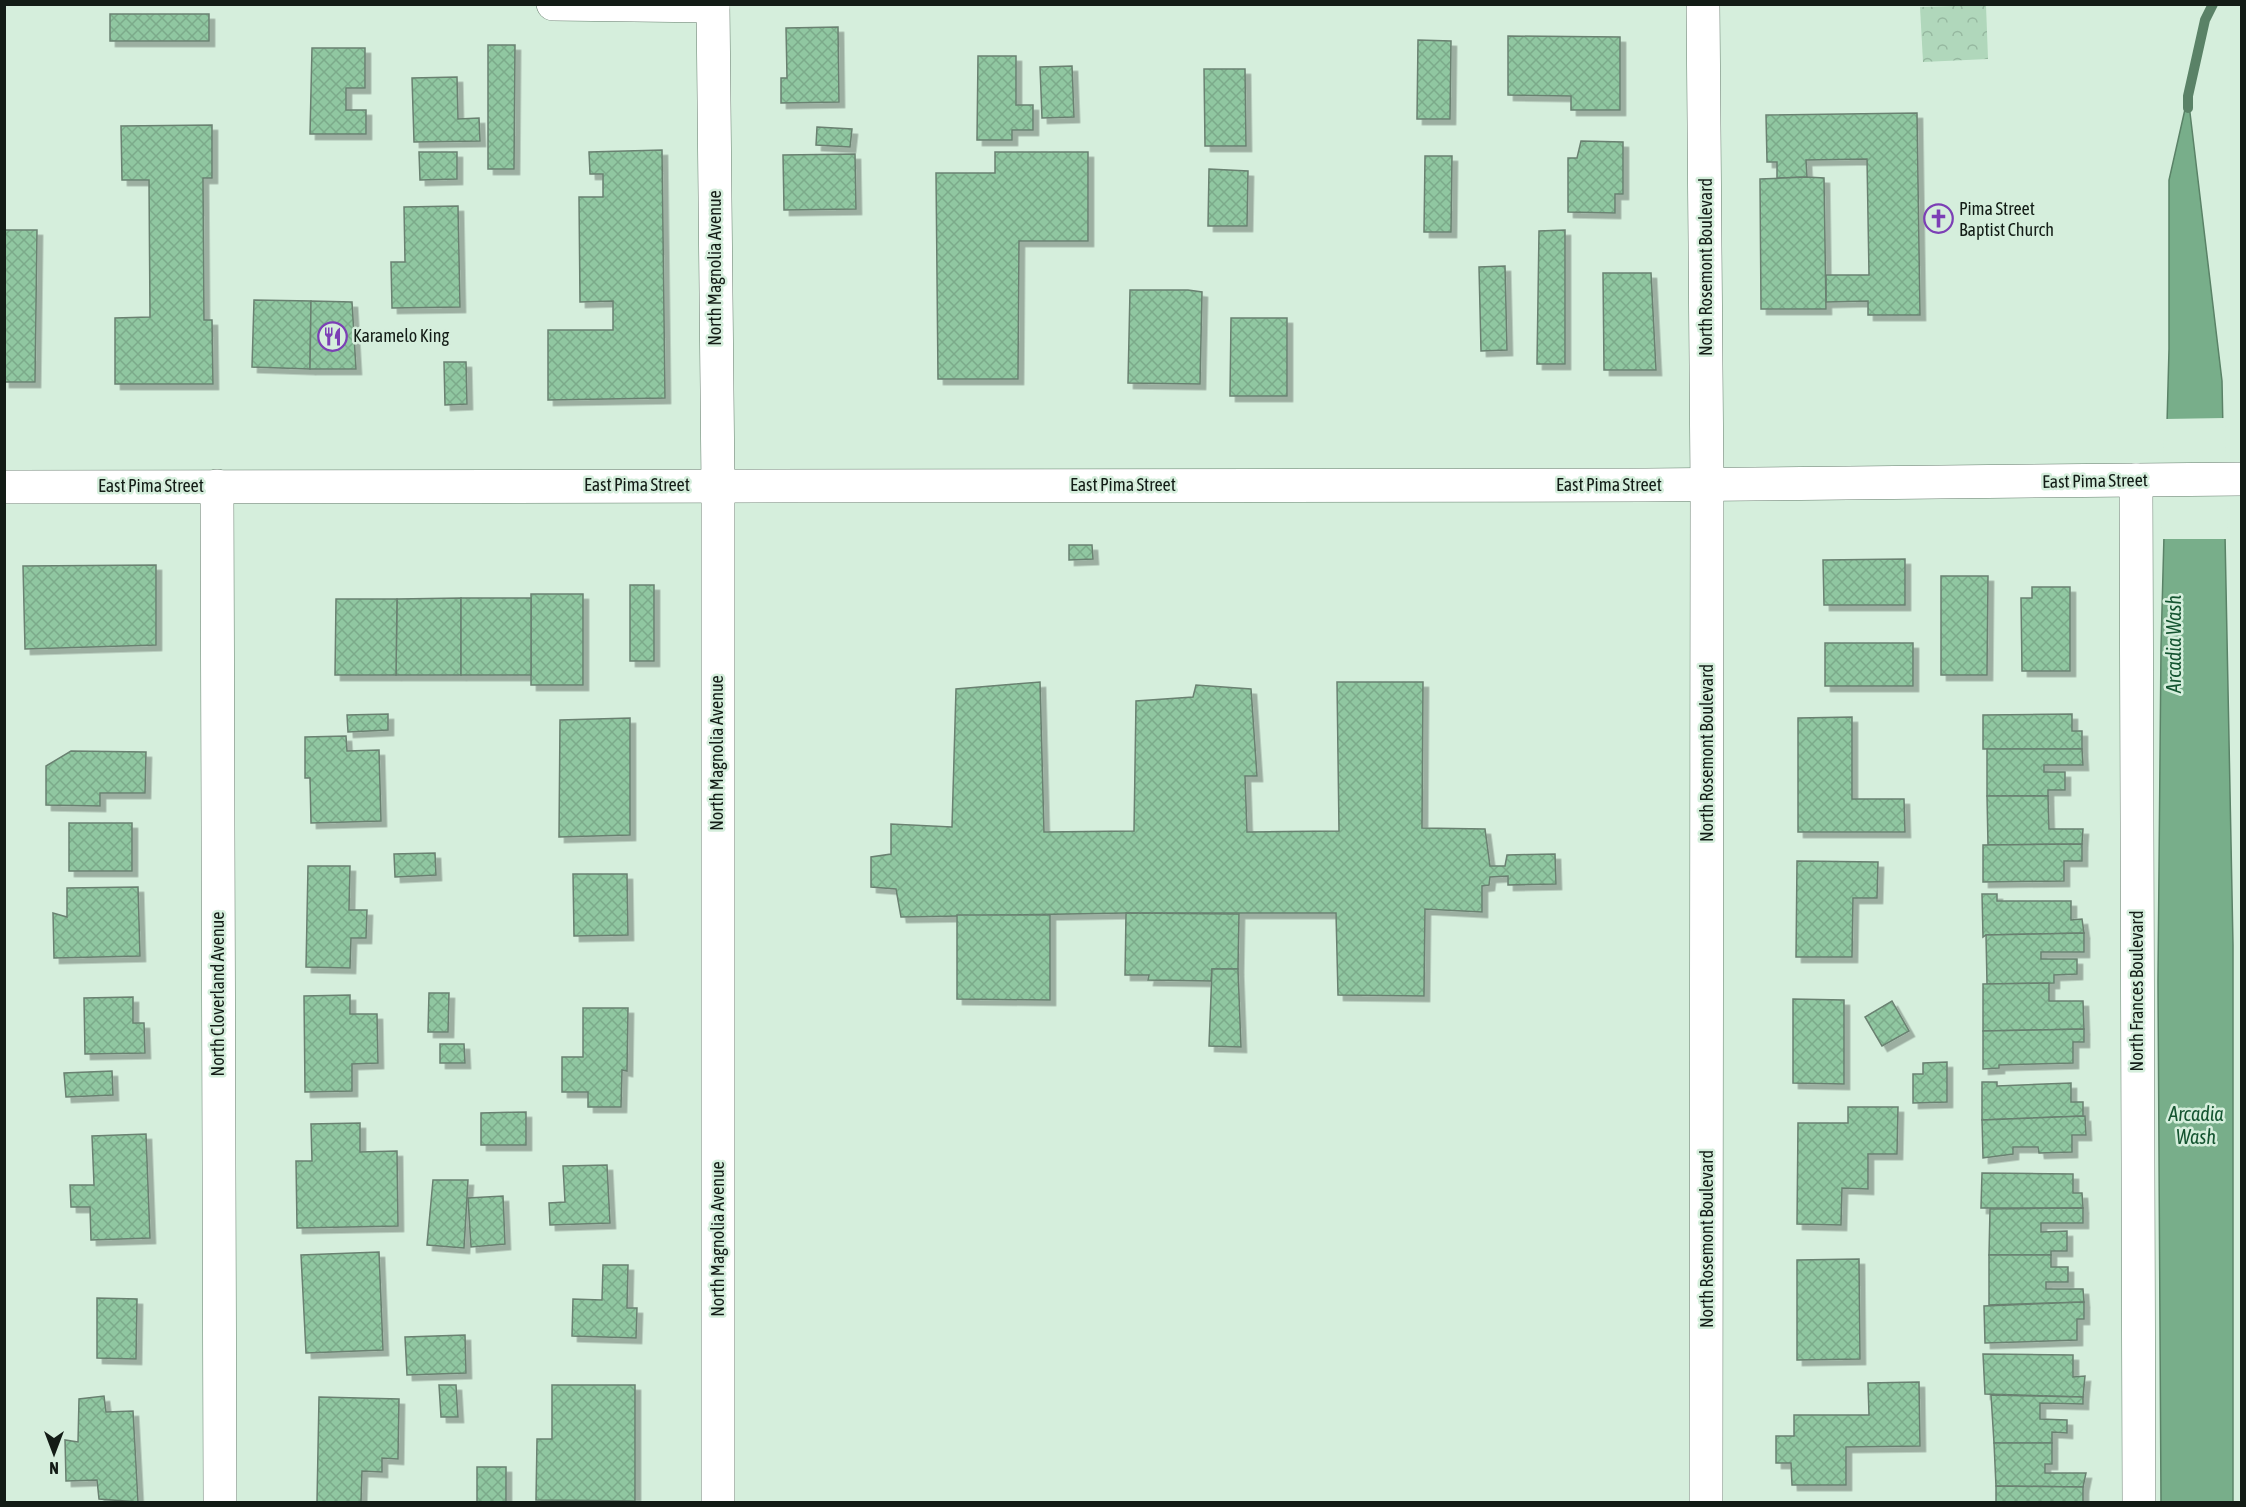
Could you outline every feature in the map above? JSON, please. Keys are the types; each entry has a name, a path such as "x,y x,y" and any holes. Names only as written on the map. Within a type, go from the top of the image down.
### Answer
{"street":[{"path":"553,4 713,5"},
{"name":"North Rosemont Boulevard","path":"1702,4 1707,484 1706,1503"},
{"name":"North Magnolia Avenue","path":"713,5 718,485 718,1503"},
{"name":"East Pima Street","path":"4,487 1707,484 2233,479"},
{"name":"North Frances Boulevard","path":"2139,1503 2140,480"},
{"name":"North Cloverland Avenue","path":"217,486 220,1503"}],"green space":[{"path":"1986,5 1988,59 1923,62 1920,7"}],"water":[{"name":"Arcadia Wash","path":"2188,96 2222,381 2233,945 2233,1502 2161,1502 2158,981 2161,647 2169,349 2169,180"}],"pier":[{"path":"2225,418 2228,539 2161,539 2164,419"}],"building":[{"path":"110,14 209,14 209,41 110,41"},
{"path":"838,27 839,102 781,103 781,78 787,78 786,28"},
{"path":"1508,36 1620,37 1620,110 1571,110 1571,96 1508,95"},
{"path":"1418,40 1451,41 1450,119 1417,119"},
{"path":"488,45 515,45 514,169 488,169"},
{"path":"312,48 365,48 365,88 346,88 346,110 366,110 366,134 310,134"},
{"path":"978,56 1016,56 1016,105 1033,105 1033,130 1012,130 1012,140 977,140"},
{"path":"1072,66 1074,117 1042,118 1040,67"},
{"path":"1204,69 1245,69 1246,146 1205,146"},
{"path":"457,77 458,119 479,118 480,141 414,142 412,78"},
{"path":"1917,113 1920,315 1868,315 1868,301 1826,302 1826,275 1869,275 1867,159 1806,160 1807,177 1777,178 1777,162 1767,162 1766,115"},
{"path":"212,125 212,178 203,178 204,320 212,320 213,384 115,384 115,318 150,317 149,180 122,180 121,126"},
{"path":"817,127 852,129 850,147 816,145"},
{"path":"1581,141 1623,142 1623,194 1615,194 1615,213 1568,212 1568,158 1577,158"},
{"path":"662,150 665,398 548,400 548,330 613,330 613,301 580,302 579,197 603,197 603,174 590,174 589,152"},
{"path":"419,152 457,152 457,179 420,180"},
{"path":"995,152 1088,152 1088,241 1019,241 1018,379 938,379 936,173 995,173"},
{"path":"855,154 856,209 784,210 783,155"},
{"path":"1425,156 1452,156 1451,232 1424,232"},
{"path":"1209,169 1248,171 1247,226 1208,226"},
{"path":"1824,178 1826,309 1761,309 1760,179"},
{"path":"458,206 460,307 392,308 391,262 405,262 404,207"},
{"path":"4,230 37,230 35,382 4,382"},
{"path":"1565,230 1565,364 1537,364 1539,231"},
{"path":"1505,266 1507,350 1481,351 1479,267"},
{"path":"1603,273 1651,273 1656,370 1604,370"},
{"path":"1130,290 1202,292 1200,384 1128,383"},
{"path":"254,300 311,301 310,369 252,367"},
{"name":"Karamelo King","path":"311,301 352,302 356,369 310,369"},
{"path":"1231,318 1287,318 1287,396 1230,396"},
{"path":"444,362 466,362 467,404 445,405"},
{"path":"1069,545 1092,545 1093,559 1069,560"},
{"path":"1905,559 1905,605 1824,605 1823,560"},
{"path":"156,565 156,645 25,649 23,566"},
{"path":"1941,576 1988,576 1987,675 1941,675"},
{"path":"630,585 654,585 654,661 630,661"},
{"path":"2032,587 2070,587 2070,671 2022,671 2021,598 2032,598"},
{"path":"531,594 583,594 583,685 531,685"},
{"path":"461,598 461,675 396,675 397,599"},
{"path":"461,598 531,598 531,675 461,675"},
{"path":"336,599 397,599 396,675 335,675"},
{"path":"1825,643 1913,643 1913,686 1825,686"},
{"path":"1040,682 1044,832 1134,831 1136,701 1193,697 1196,685 1251,689 1257,776 1245,776 1247,832 1339,831 1337,682 1423,682 1422,828 1485,829 1490,866 1505,866 1507,855 1555,854 1556,884 1508,885 1508,876 1490,877 1489,885 1482,886 1482,912 1425,909 1424,996 1338,995 1336,913 1126,913 901,917 896,889 871,887 871,857 891,854 891,824 952,827 956,689"},
{"path":"388,714 388,730 348,732 347,715"},
{"path":"2072,714 2072,731 2082,731 2082,749 1983,749 1983,715"},
{"path":"1852,717 1852,799 1904,799 1905,832 1798,832 1798,718"},
{"path":"630,718 630,835 559,837 560,720"},
{"path":"346,736 347,751 379,750 381,821 311,823 310,778 305,778 305,737"},
{"path":"1987,749 2082,749 2083,765 2044,765 2044,772 2065,772 2065,790 2048,790 2048,796 1987,796"},
{"path":"71,751 146,752 145,793 100,793 100,806 46,805 46,766"},
{"path":"1987,796 2048,796 2049,829 2083,829 2082,844 1988,845"},
{"path":"69,823 132,823 132,871 69,871"},
{"path":"2082,844 2082,861 2064,861 2064,881 1983,882 1983,845"},
{"path":"435,853 436,875 395,877 394,854"},
{"path":"1797,861 1878,862 1877,898 1853,898 1852,957 1796,957"},
{"path":"308,866 350,866 349,910 367,910 366,938 351,938 350,968 306,967"},
{"path":"573,874 627,874 628,935 574,936"},
{"path":"138,887 140,956 54,958 53,913 67,917 67,888"},
{"path":"1982,894 1997,894 1997,901 2071,901 2071,920 2082,919 2084,933 1986,935 1983,937"},
{"path":"1126,913 1239,914 1238,969 1212,969 1211,981 1148,980 1149,975 1125,975"},
{"path":"957,915 1050,915 1050,1000 957,999"},
{"path":"2084,933 2084,952 2041,952 2041,959 2077,959 2077,974 2054,975 2054,983 1987,984 1986,935"},
{"path":"1212,969 1238,969 1241,1047 1209,1046"},
{"path":"2049,983 2049,1001 2083,1001 2084,1029 1983,1031 1983,984"},
{"path":"429,993 449,993 448,1032 428,1032"},
{"path":"350,995 350,1014 377,1014 378,1063 352,1064 352,1091 305,1092 304,996"},
{"path":"133,997 133,1023 144,1023 145,1053 85,1054 84,998"},
{"path":"1793,999 1844,1000 1844,1084 1793,1083"},
{"path":"1892,1001 1909,1031 1882,1046 1865,1017"},
{"path":"583,1008 628,1008 627,1071 622,1070 621,1107 588,1107 588,1092 562,1092 562,1057 583,1057"},
{"path":"2084,1029 2084,1042 2073,1042 2073,1063 1999,1065 1999,1068 1983,1069 1983,1031"},
{"path":"440,1044 464,1044 465,1063 440,1063"},
{"path":"1947,1062 1947,1102 1913,1103 1913,1074 1923,1074 1923,1063"},
{"path":"112,1071 113,1095 66,1097 64,1073"},
{"path":"1982,1082 1997,1082 1997,1086 2071,1083 2071,1102 2083,1102 2083,1116 1982,1120"},
{"path":"1848,1107 1898,1107 1897,1154 1868,1154 1868,1189 1842,1188 1841,1225 1797,1224 1798,1123 1848,1123"},
{"path":"526,1112 526,1145 481,1145 481,1113"},
{"path":"2085,1116 2086,1135 2072,1135 2072,1152 2039,1153 2038,1147 2013,1147 2013,1154 1983,1158 1982,1120"},
{"path":"360,1123 360,1152 397,1151 398,1226 297,1228 296,1161 312,1161 311,1124"},
{"path":"146,1134 150,1238 91,1240 90,1207 71,1207 70,1185 94,1185 92,1136"},
{"path":"607,1165 610,1223 550,1225 549,1203 565,1202 563,1166"},
{"path":"1982,1173 2073,1174 2073,1193 2082,1193 2083,1208 1981,1208"},
{"path":"433,1180 468,1180 464,1248 427,1245"},
{"path":"503,1196 505,1244 471,1247 468,1198"},
{"path":"2083,1208 2083,1223 2041,1223 2041,1232 2067,1231 2067,1251 2051,1251 2051,1255 1989,1255 1990,1209"},
{"path":"379,1252 383,1350 306,1353 301,1255"},
{"path":"1989,1255 2051,1255 2051,1267 2068,1267 2068,1282 2046,1282 2046,1289 2083,1289 2084,1302 1989,1305"},
{"path":"1859,1259 1860,1359 1797,1360 1797,1260"},
{"path":"603,1265 628,1265 627,1308 637,1308 636,1338 572,1336 573,1299 602,1300"},
{"path":"97,1298 137,1299 136,1359 97,1358"},
{"path":"2084,1302 2084,1319 2077,1319 2077,1340 1985,1343 1984,1306"},
{"path":"465,1335 466,1373 407,1375 405,1337"},
{"path":"1983,1354 2073,1355 2073,1377 2085,1376 2083,1397 1985,1394"},
{"path":"1919,1382 1920,1446 1846,1447 1846,1485 1792,1485 1791,1463 1776,1463 1776,1436 1794,1436 1794,1415 1869,1415 1868,1383"},
{"path":"439,1385 456,1385 458,1417 441,1417"},
{"path":"552,1385 635,1385 635,1501 536,1500 537,1439 552,1439"},
{"path":"1991,1395 2083,1397 2083,1404 2040,1403 2040,1419 2067,1420 2067,1433 2052,1432 2052,1443 1994,1443"},
{"path":"104,1396 106,1412 133,1411 138,1502 99,1499 97,1480 66,1481 65,1440 78,1442 79,1399"},
{"path":"319,1397 399,1399 398,1459 382,1458 382,1472 362,1471 361,1502 317,1502"},
{"path":"1994,1443 2052,1443 2052,1464 2045,1464 2045,1473 2086,1473 2083,1487 1996,1486"},
{"path":"477,1467 506,1467 506,1502 477,1502"},
{"path":"1996,1486 2083,1487 2083,1502 1996,1502"}],"waterway":[{"name":"Arcadia Wash","path":"2188,108 2188,96 2205,20 2213,4"}],"place":[{"name":"Pima Street Baptist Church","path":"1938,219"},
{"name":"Karamelo King","path":"332,336"}]}
